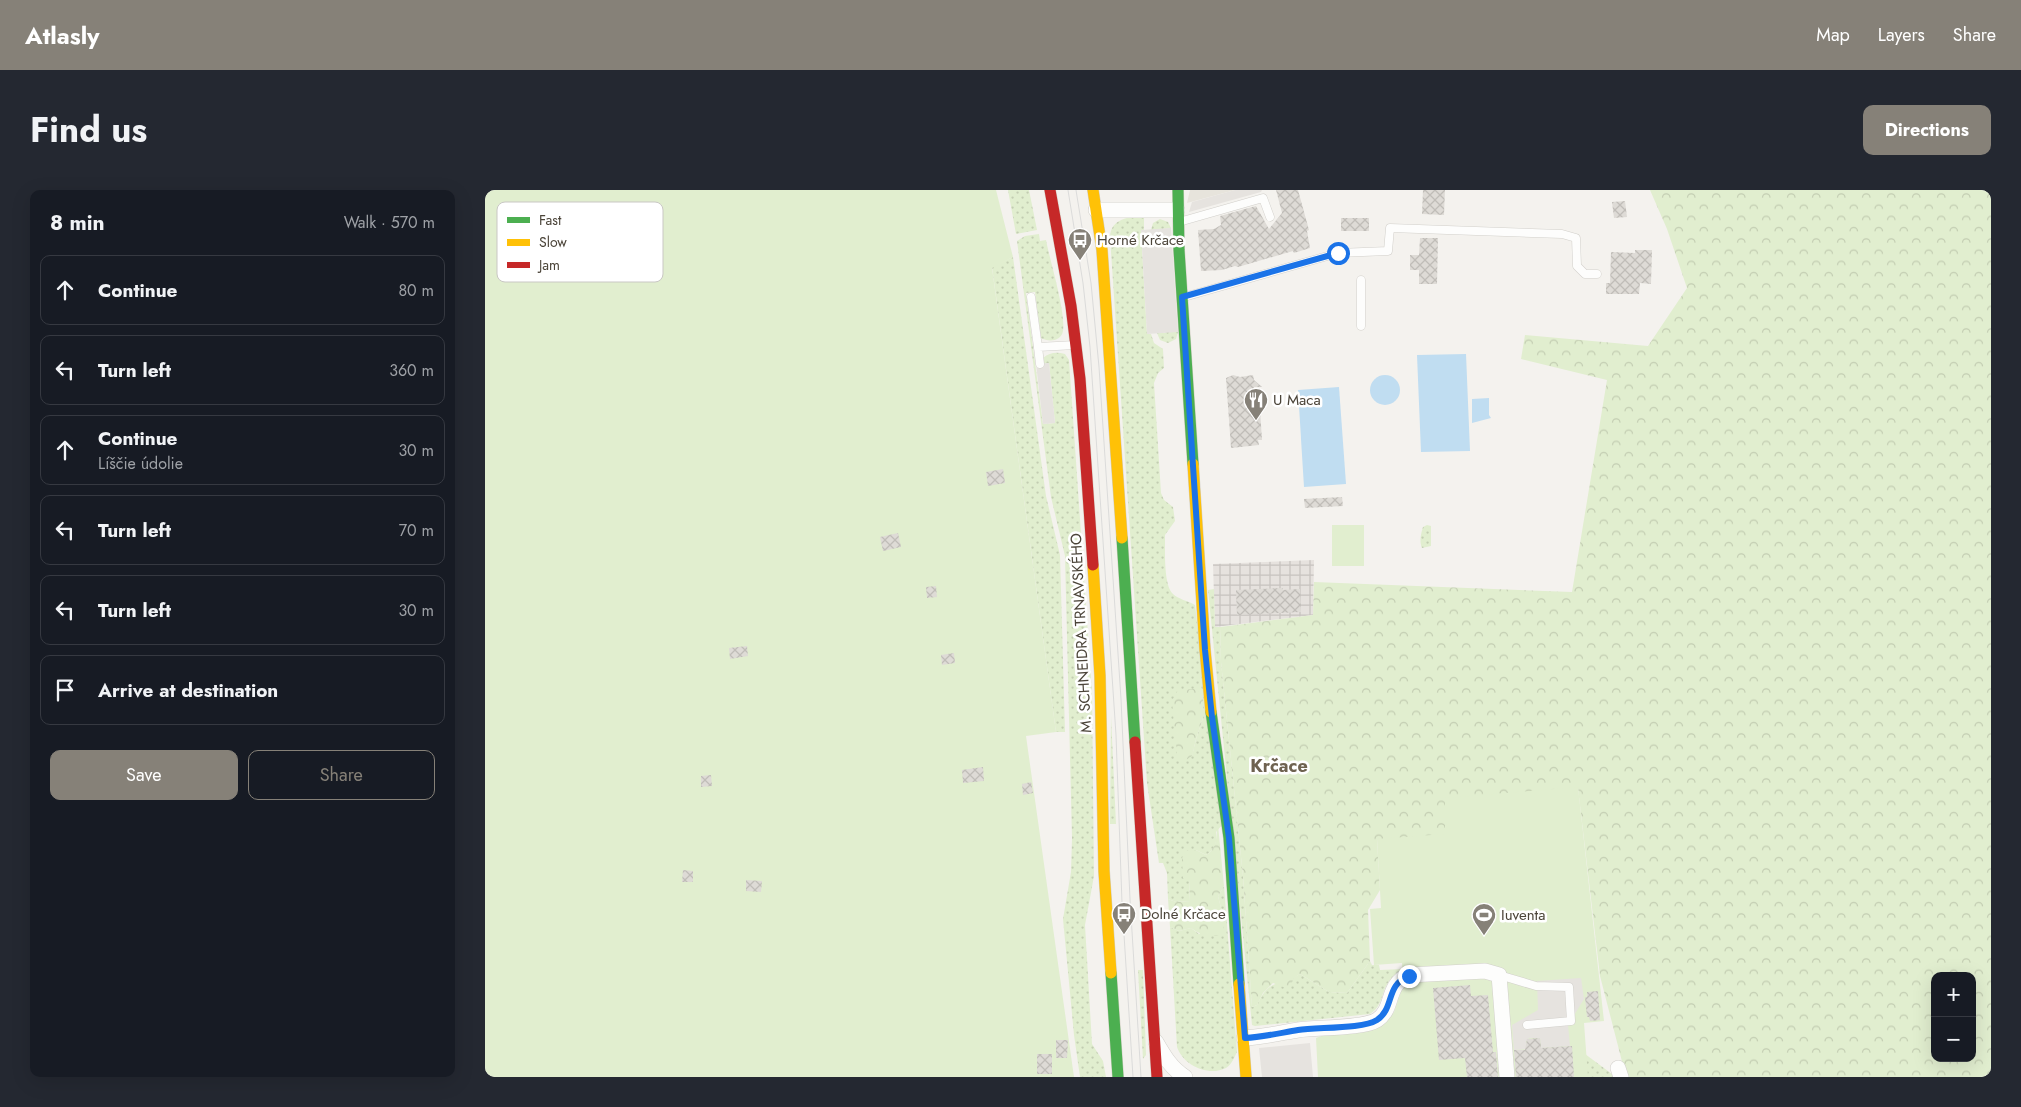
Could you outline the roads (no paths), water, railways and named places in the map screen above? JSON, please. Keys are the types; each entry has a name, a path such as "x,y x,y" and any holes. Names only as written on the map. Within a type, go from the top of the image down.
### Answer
{"main road":[{"name":"M. SCHNEIDRA TRNAVSKÉHO","path":"1050,190 1077,345 1100,676 1104,871 1117,1069"},
{"path":"1093,190 1097,210 1105,292 1113,402 1157,1077"},
{"path":"1178,190 1177,216 1205,650 1212,717 1229,838 1245,1038 1246,1077"}],"street":[{"path":"1097,210 1177,216"},
{"path":"1245,1038 1263,1037 1297,1030 1365,1024 1376,1021 1384,1014 1396,984 1402,979 1409,976 1485,970 1499,975 1507,1077"},
{"path":"1155,1039 1166,1059 1177,1072 1185,1077"},
{"path":"1117,1069 1129,1077"}],"lane":[{"path":"1177,216 1263,198 1270,217"},
{"path":"1182,297 1338,253 1388,251 1391,228 1562,234 1576,238 1577,266 1585,274 1597,274"},
{"path":"1361,280 1361,326"},
{"path":"1031,298 1040,364"},
{"path":"1038,348 1077,345"},
{"path":"1499,975 1536,986 1569,986 1571,1021 1527,1025"}],"water":[{"path":"1466,354 1470,451 1421,452 1417,355"},
{"path":"1385,375 1396,379 1400,390 1396,401 1385,405 1374,401 1370,390 1374,379"},
{"path":"1339,387 1346,484 1304,487 1298,390"},
{"path":"1489,398 1489,415 1491,418 1472,423 1472,399"}],"tram line":[{"path":"1068,190 1083,283 1090,347 1116,735 1122,903 1133,1077"},
{"path":"1076,190 1091,283 1099,367 1121,699 1130,899 1141,1077"}],"place":[{"name":"Horné Krčace","path":"1080,261"},
{"name":"U Maca","path":"1256,421"},
{"name":"Dolné Krčace","path":"1124,935"},
{"name":"Iuventa","path":"1484,936"}],"district":[{"name":"Krčace","path":"1279,766"}]}
